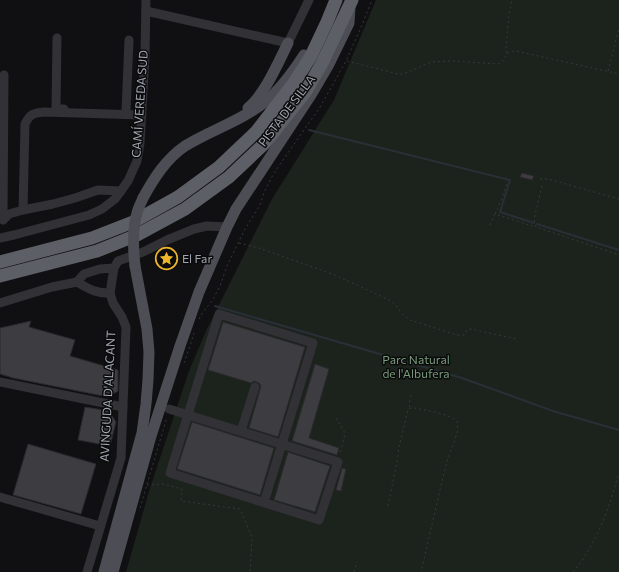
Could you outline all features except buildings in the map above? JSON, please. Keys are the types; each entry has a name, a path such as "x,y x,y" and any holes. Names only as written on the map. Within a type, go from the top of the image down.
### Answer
{"highway":[{"name":"PISTA DE SILLA","path":"0,262 92,238 133,222 178,197 219,167 256,132 294,83 311,56 335,3"},
{"name":"PISTA DE SILLA","path":"0,276 97,251 137,235 186,209 229,177 265,143 306,91 322,63 351,3"}],"main road":[{"path":"113,572 146,434 149,352 146,322 135,266 133,247 134,225 137,213 153,179 166,163 184,147 245,116 266,102 282,86 297,67 322,19 335,3"},
{"path":"104,572 146,434 180,346 198,292 236,209 311,95 328,66 349,23 351,3"},
{"path":"221,127 238,116 255,101 267,83 288,43"}],"street":[{"name":"CAMÍ VEREDA SUD","path":"3,238 89,215 102,209 115,199 128,182 137,161 140,143 146,0"},
{"path":"146,11 288,43 309,0"},
{"path":"57,38 56,109 126,111 142,113"},
{"path":"126,111 129,40"},
{"path":"3,238 1,220 4,75"},
{"path":"23,210 25,124 28,118 34,113 142,113"},
{"path":"1,220 9,214 53,204 98,190 121,191"},
{"path":"77,282 101,293 110,293 114,268 118,261 143,252 194,229 207,226 227,227"},
{"path":"0,303 52,287 77,282 84,274 100,269 114,268"},
{"name":"AVINGUDA D'ALACANT","path":"87,572 121,458 126,327 122,317 113,303 110,293"},
{"path":"169,409 188,415 241,431 282,444 338,462 319,520 170,473 188,415 219,314 313,343 282,444 266,496"},
{"path":"0,382 123,407"},
{"path":"241,431 255,387"},
{"path":"0,497 100,526"}],"path":[{"path":"200,318 212,302 244,229 260,205 265,190 274,172 319,109 346,61 372,0"},
{"path":"346,61 398,74 403,74 432,62 452,61 498,64 504,60 507,54 506,49 509,14 512,0"},
{"path":"608,71 619,28"},
{"path":"507,54 516,51 619,74"},
{"path":"540,179 548,179 619,199"},
{"path":"490,225 507,183"},
{"path":"536,227 534,219 542,186"},
{"path":"495,214 619,255"},
{"path":"239,242 335,276 389,300 395,304 402,314 410,320 457,335 464,335 467,330 471,329 516,339"},
{"path":"183,366 194,332"},
{"path":"388,506 398,462 399,447 407,412 410,408 409,404 411,395"},
{"path":"410,408 435,412 452,418 456,422 457,426 421,572"},
{"path":"139,514 169,409"},
{"path":"336,418 345,433 338,462"},
{"path":"573,572 589,551 596,537 611,500 619,473"},
{"path":"147,485 163,484 182,489 181,501 240,509 252,537 250,572"},
{"path":"354,572 357,562"}],"green space":[{"name":"Parc Natural de l'Albufera","path":"376,0 619,0 619,572 126,572 150,488 189,371 206,331 272,199 334,100"}],"waterway":[{"path":"309,130 510,180 500,212 534,223"},
{"path":"537,224 619,250"},
{"path":"215,306 462,378 553,411 619,430"}],"place":[{"name":"El Far","path":"166,259"}]}
